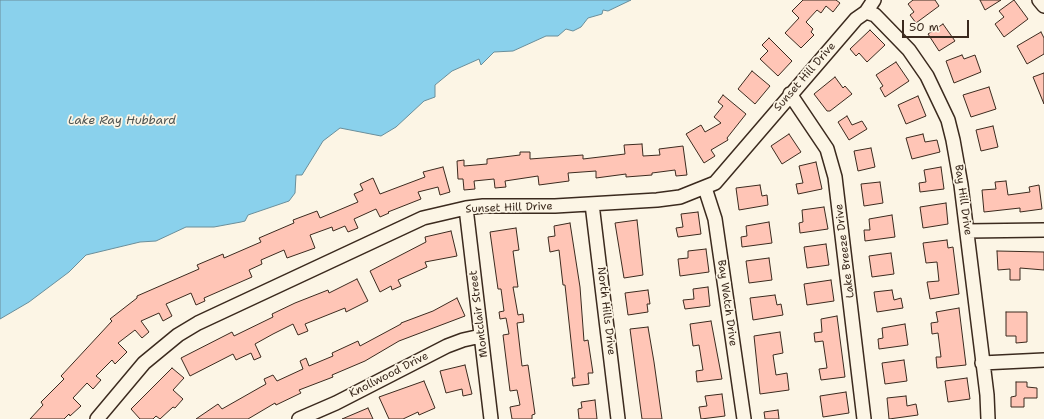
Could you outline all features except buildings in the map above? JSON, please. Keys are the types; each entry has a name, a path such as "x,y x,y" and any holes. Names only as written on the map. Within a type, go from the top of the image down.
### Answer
{"street":[{"name":"Sunset Hill Drive","path":"97,419 144,363 173,338 198,323 423,218 466,208 640,202 680,197 715,183 856,19 866,12 874,0"},
{"path":"1039,0 1044,6"},
{"name":"Bay Hill Drive","path":"866,12 875,15 909,50 927,76 948,120 953,140 967,231 988,419"},
{"name":"Lake Breeze Drive","path":"790,94 827,149 836,177 864,419"},
{"name":"Bay Watch Drive","path":"705,188 715,220 744,419"},
{"name":"North Hills Drive","path":"592,204 618,419"},
{"name":"Montclair Street","path":"466,208 491,419"},
{"path":"967,231 1044,230"},
{"name":"Knollwood Drive","path":"299,419 447,346 463,340 482,336"},
{"path":"982,363 1044,360"}],"water":[{"name":"Lake Ray Hubbard","path":"0,0 631,0 608,11 603,10 602,14 588,18 581,27 573,31 566,29 558,36 546,36 513,51 494,52 481,65 479,59 452,71 435,85 435,97 424,101 396,127 381,136 340,128 323,141 302,175 296,175 295,193 289,201 248,215 245,221 214,227 186,227 156,241 140,242 86,255 69,272 29,302 0,319"}]}
